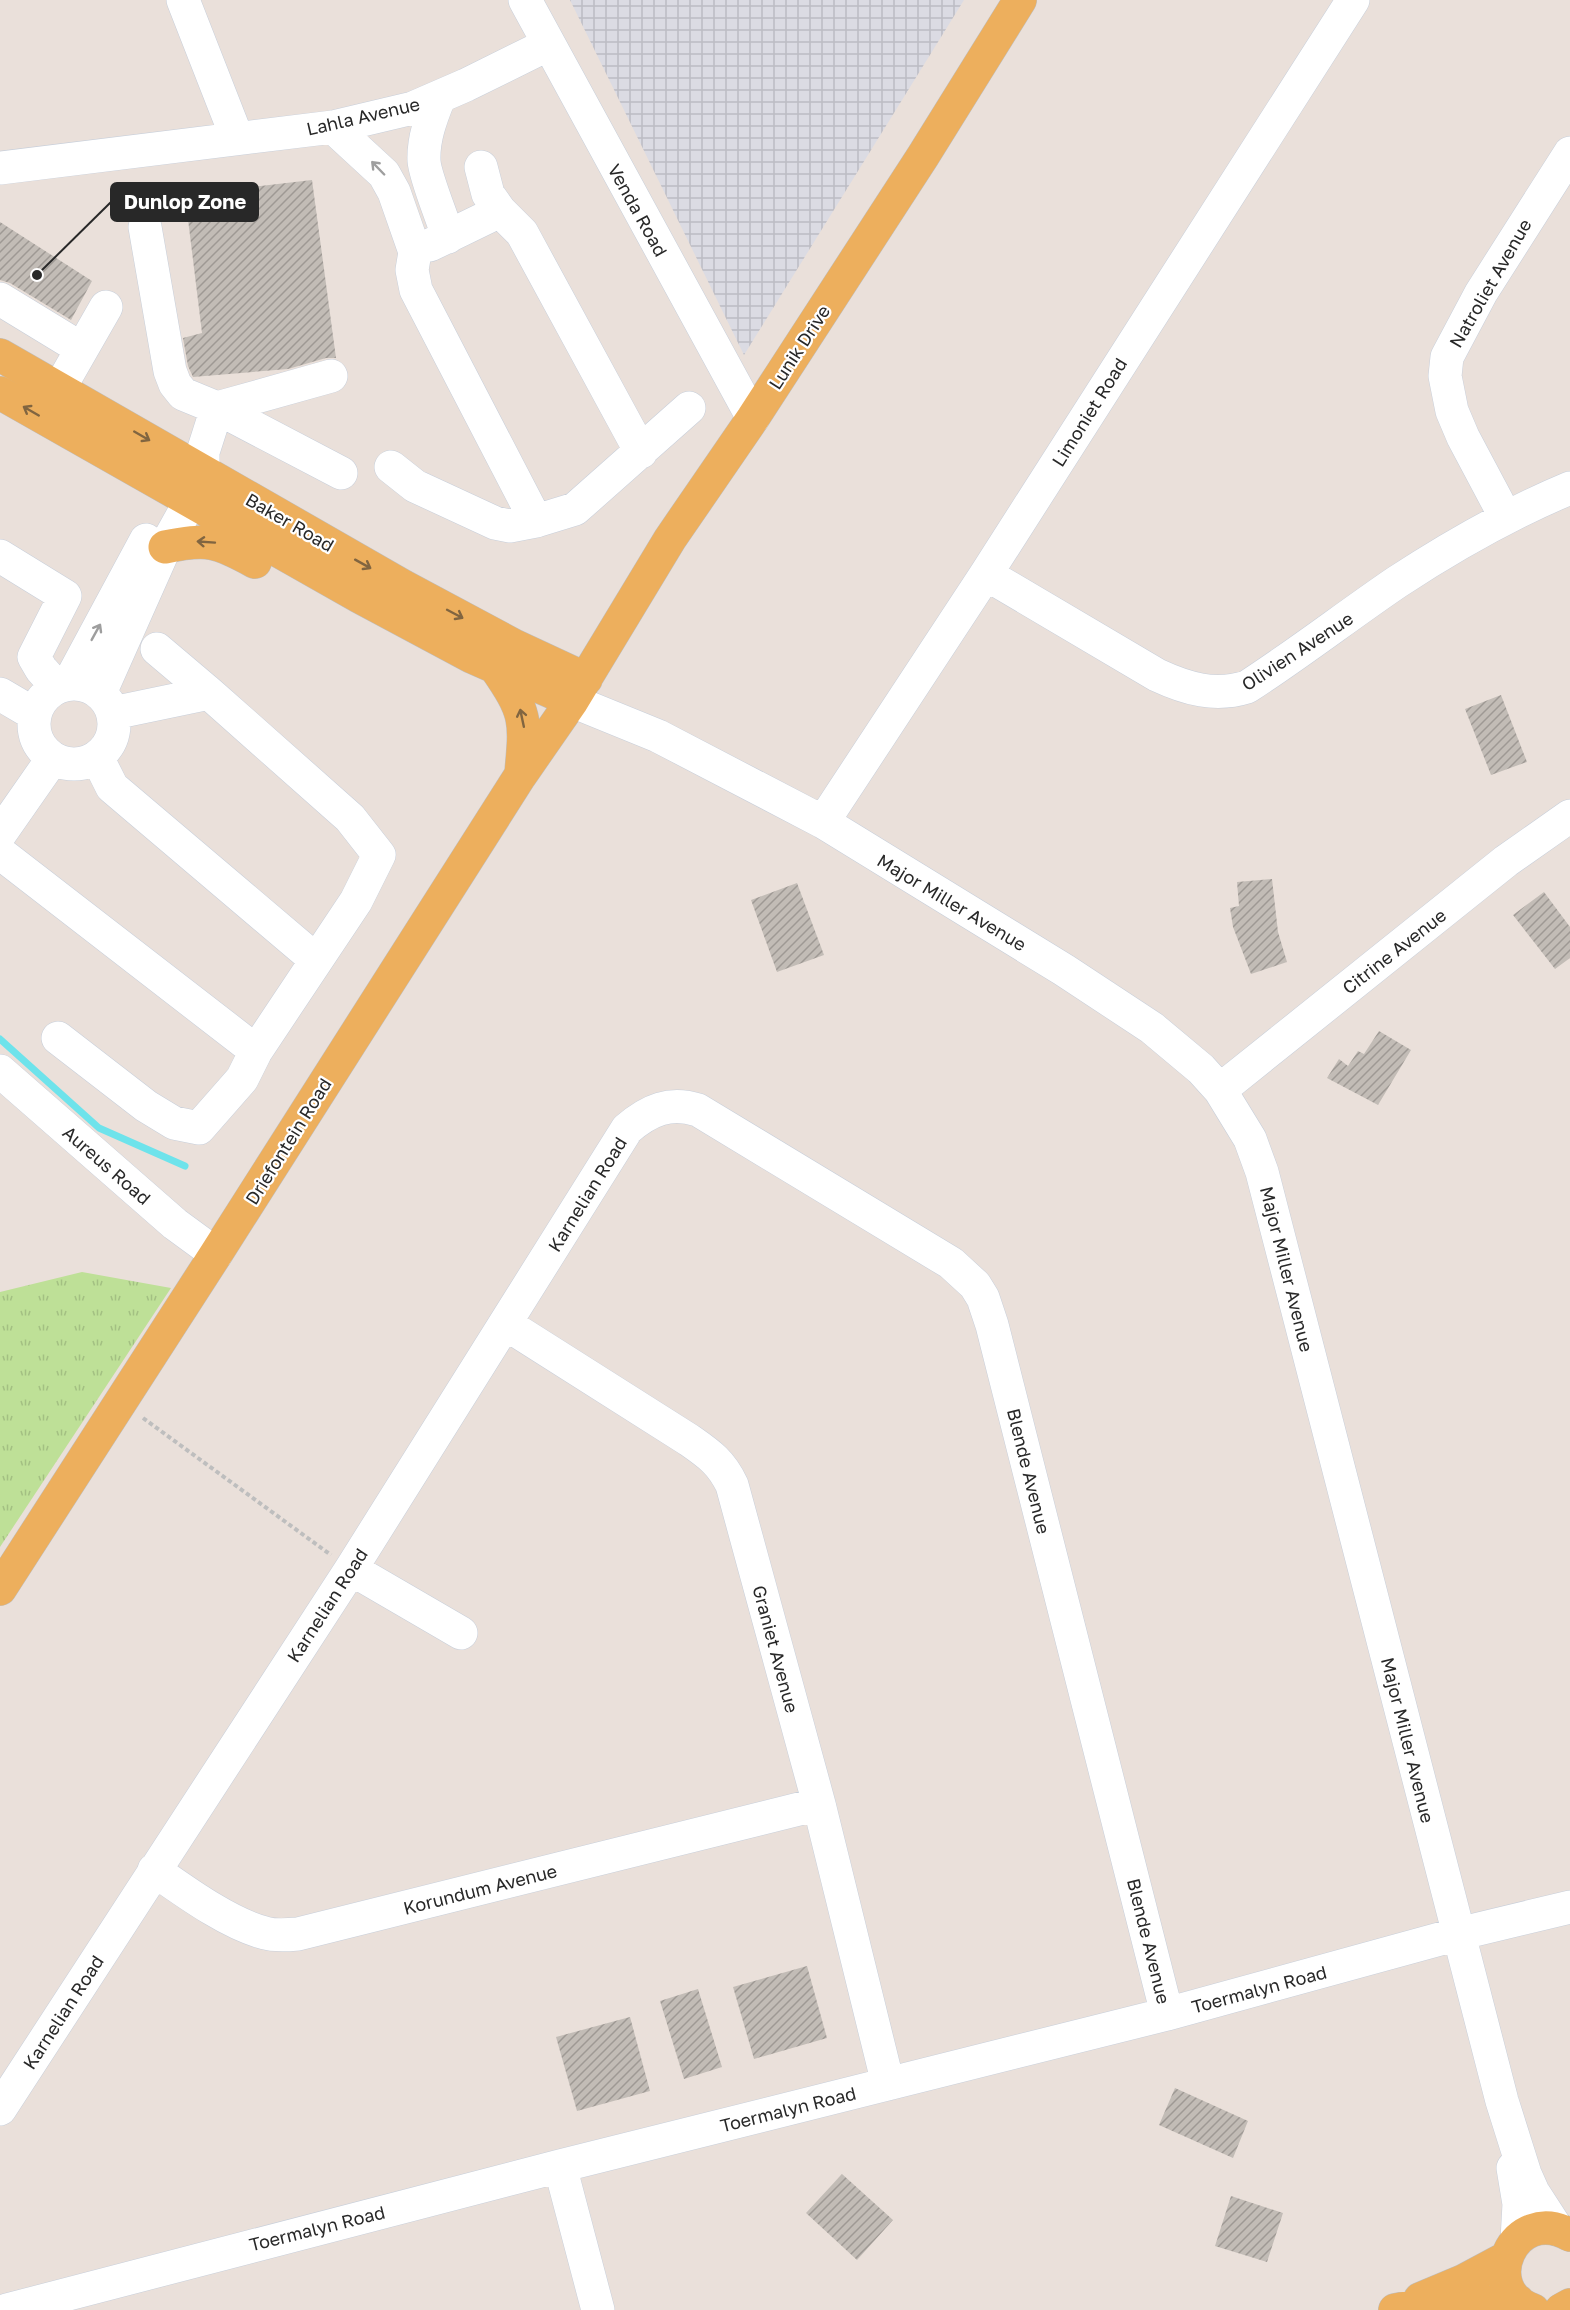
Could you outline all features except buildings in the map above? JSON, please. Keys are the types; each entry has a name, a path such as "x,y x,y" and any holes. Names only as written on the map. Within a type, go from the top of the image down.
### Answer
{"main road":[{"name":"Lunik Drive","path":"578,691 670,539 753,418 923,156 1020,0"},
{"name":"Baker Road","path":"0,355 197,462 403,586 515,646 578,691"},
{"name":"Baker Road","path":"0,393 357,596 495,667 578,691"},
{"path":"165,547 210,541 236,551 305,588 319,592 357,596"},
{"path":"495,667 514,694 523,714 520,776"},
{"name":"Driefontein Road","path":"0,1589 520,776 578,691"},
{"path":"1402,2308 1463,2281 1511,2249 1528,2232 1543,2228 1564,2232"},
{"path":"1511,2249 1504,2274 1508,2289 1525,2306"},
{"path":"1402,2308 1490,2301 1525,2306"},
{"path":"1561,2310 1570,2305"}],"street":[{"path":"183,0 237,138"},
{"name":"Venda Road","path":"525,0 753,418"},
{"name":"Limoniet Road","path":"823,822 986,574 1353,0"},
{"name":"Lahla Avenue","path":"0,168 333,127 413,108 439,98 549,44"},
{"path":"439,98 429,124 424,164 448,237"},
{"path":"333,127 384,174 394,192 415,252 412,270 416,290 536,521"},
{"name":"Natroliet Avenue","path":"1506,518 1463,437 1452,411 1445,376 1447,357 1481,292 1570,153"},
{"path":"481,166 488,194 500,211 522,233 641,452"},
{"path":"415,252 500,211"},
{"path":"145,227 170,371 175,384 183,394 217,408 341,472"},
{"path":"0,299 82,349"},
{"path":"59,389 106,307"},
{"path":"217,408 331,376"},
{"path":"106,703 165,547 181,497 217,408"},
{"path":"391,468 415,486 495,523 510,526 536,521 575,509 689,408"},
{"name":"Olivien Avenue","path":"986,574 1179,686 1207,692 1234,692 1247,687 1295,656 1398,582 1506,518 1570,488"},
{"path":"63,685 181,497"},
{"path":"0,556 65,596 34,657 41,669 63,685"},
{"path":"58,1038 146,1106 174,1123 199,1128 242,1079 256,1051 356,901 379,855 350,819 157,649"},
{"path":"80,684 91,687 106,703 114,725 112,738 106,748 97,757 75,764 63,763 43,750 33,727 34,714 39,703 47,693 63,685 80,684"},
{"name":"Major Miller Avenue","path":"578,691 658,736 823,822 1064,970 1152,1028 1194,1063 1220,1090 1250,1139 1262,1172 1502,2101 1533,2192 1564,2232"},
{"path":"106,703 209,693"},
{"path":"0,694 34,714"},
{"path":"97,757 112,787 315,960"},
{"path":"0,834 53,758"},
{"name":"Citrine Avenue","path":"1220,1090 1506,861 1570,816"},
{"path":"0,853 256,1051"},
{"name":"Aureus Road","path":"0,1071 176,1224 216,1254"},
{"name":"Blende Avenue","path":"660,1108 685,1106 698,1110 951,1263 967,1275 983,1298 995,1337 1167,2014"},
{"name":"Karnelian Road","path":"0,2109 351,1569 627,1129 640,1118 660,1108"},
{"name":"Graniet Avenue","path":"506,1324 711,1455 724,1468 732,1485 819,1804 888,2084"},
{"path":"351,1569 461,1633"},
{"name":"Korundum Avenue","path":"154,1870 204,1904 265,1934 298,1934 819,1804"},
{"name":"Toermalyn Road","path":"7,2310 560,2166 1167,2014 1458,1934 1570,1907"},
{"name":"Major Miller Avenue","path":"1502,2101 1519,2204 1511,2249"},
{"path":"560,2166 598,2310"}],"path":[{"path":"120,1402 351,1569"}],"shaded area":[{"path":"570,0 964,0 744,355 648,159"}],"green space":[{"path":"82,1272 171,1288 0,1547 0,1292"}],"waterway":[{"path":"0,1039 99,1128 185,1166"}],"place":[{"name":"Dunlop Zone","path":"37,275"}]}
